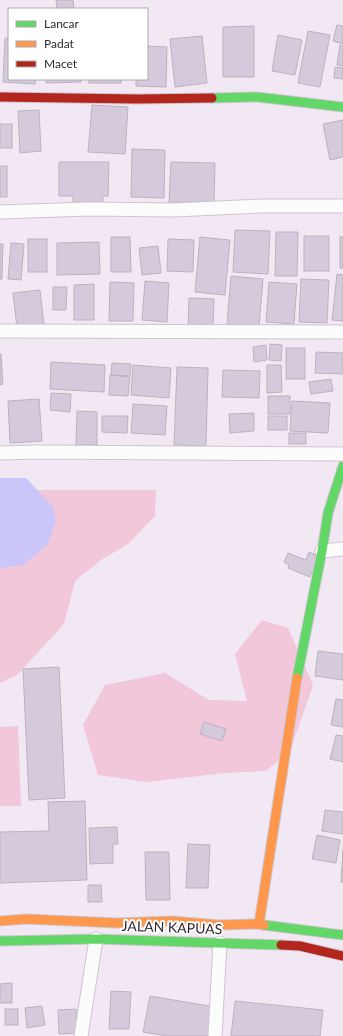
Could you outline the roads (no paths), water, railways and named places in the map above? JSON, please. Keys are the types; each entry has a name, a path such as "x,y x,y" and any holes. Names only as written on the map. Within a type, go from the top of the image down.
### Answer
{"street":[{"path":"0,97 137,99 257,97 343,107"},
{"path":"0,212 90,209 174,210 260,206 343,206"},
{"path":"0,331 343,332"},
{"path":"0,453 343,454"},
{"path":"259,924 295,686 322,551 328,513 343,466"},
{"path":"322,551 343,549"},
{"name":"JALAN KAPUAS","path":"0,921 26,919 117,923 172,921 219,925 259,924 343,935"},
{"path":"81,1036 96,939"},
{"name":"JALAN KAPUAS","path":"0,941 96,939 220,942 300,946 343,956"},
{"path":"215,1036 220,942"}]}
